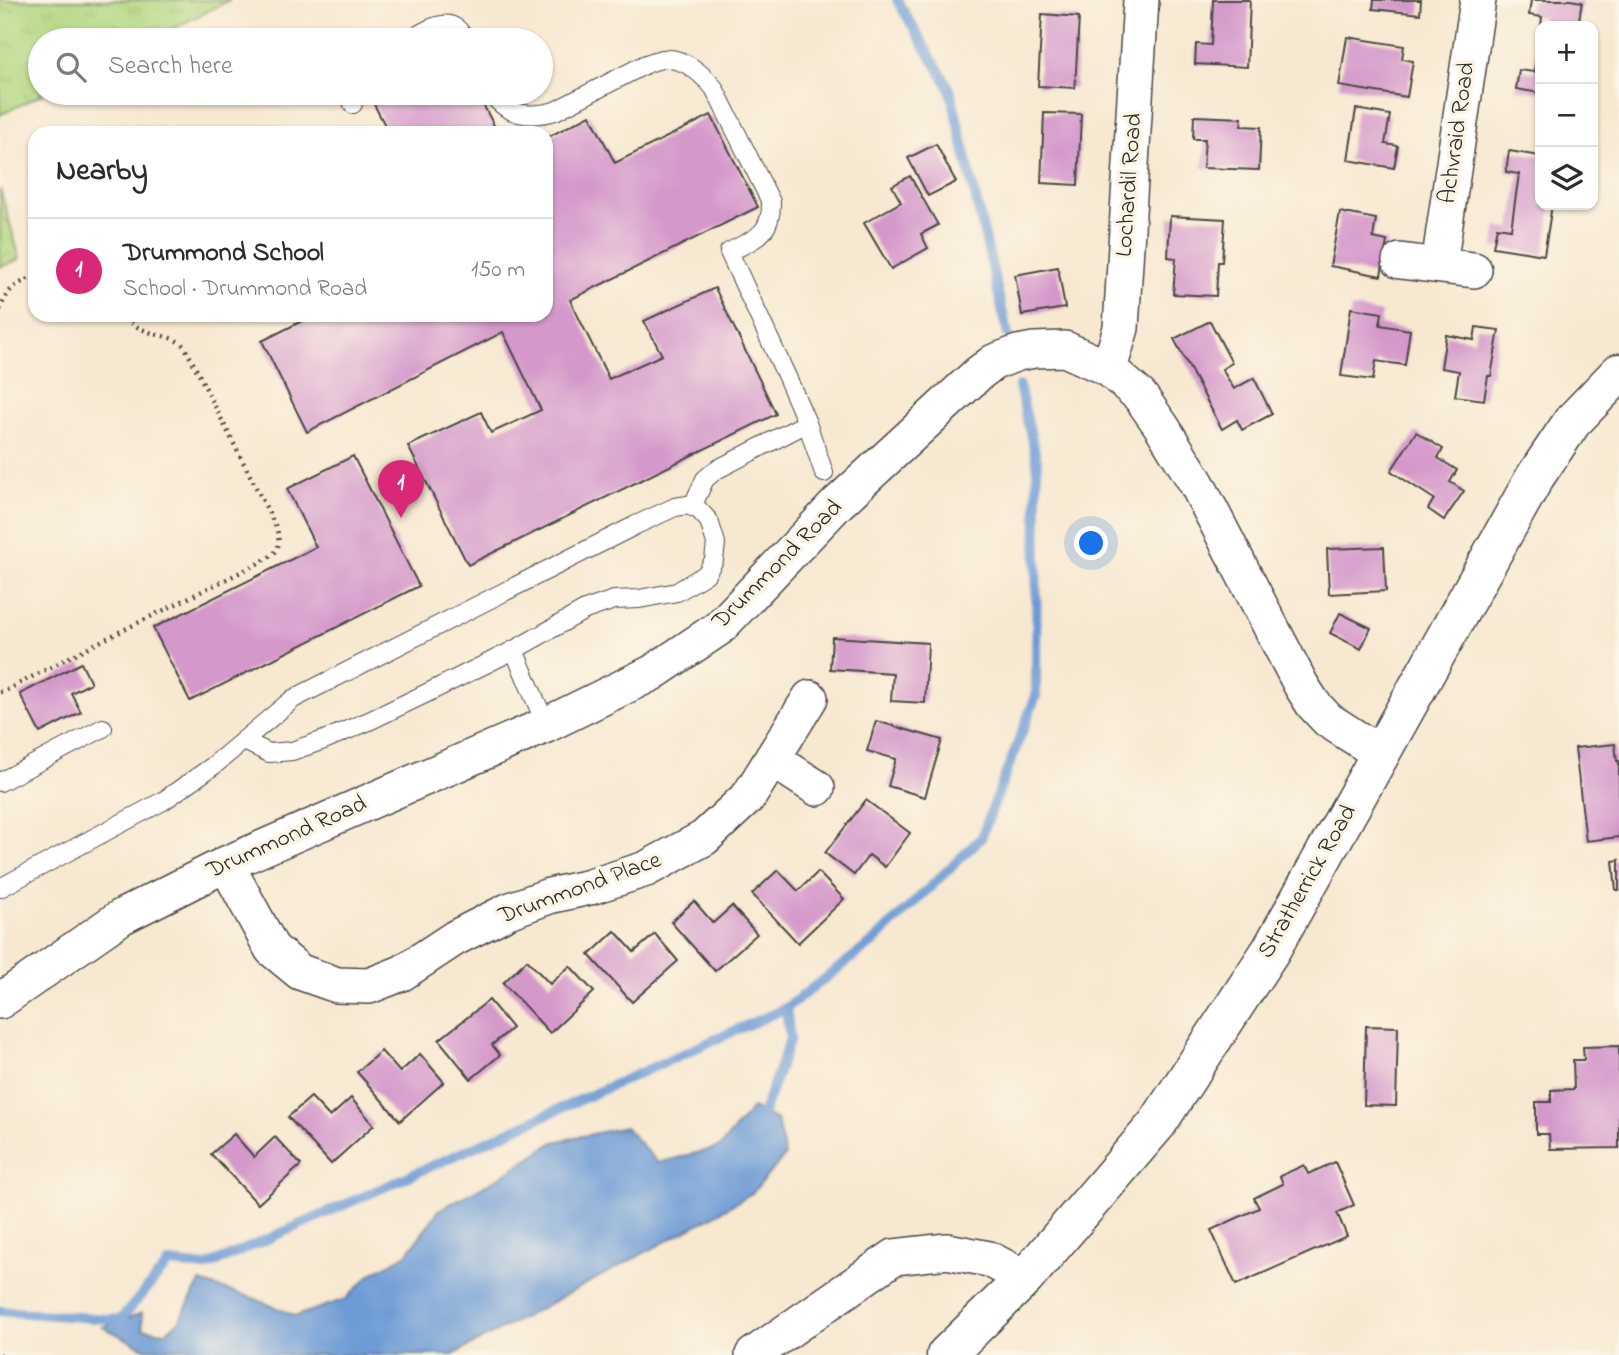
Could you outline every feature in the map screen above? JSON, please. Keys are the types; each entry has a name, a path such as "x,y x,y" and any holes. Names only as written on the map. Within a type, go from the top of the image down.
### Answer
{"street":[{"name":"Lochardil Road","path":"1109,369 1121,328 1141,0"},
{"name":"Achvraid Road","path":"1439,265 1478,0"},
{"path":"1400,261 1474,270"},
{"name":"Drummond Road","path":"3,992 121,918 226,864 546,725 652,673 719,628 837,504 979,373 994,362 1034,350 1065,349 1109,369 1140,396 1197,484 1313,704 1328,720 1381,754"},
{"name":"Stratherrick Road","path":"946,1355 1025,1278 1157,1124 1271,950 1535,477 1572,422 1619,373"},
{"name":"Drummond Place","path":"226,864 272,949 300,972 337,985 369,986 402,973 455,937 508,911 549,896 590,887 646,869 704,838 750,796 810,698"},
{"path":"772,760 817,788"},
{"path":"753,1355 894,1257 947,1251 989,1259 1025,1278"}],"lane":[{"path":"431,28 444,24 458,28"},
{"path":"501,105 530,116 542,114 646,64 662,59 678,60 705,77 714,88 771,202 768,226 759,237 729,252 807,423 824,473"},
{"path":"692,507 705,479 716,470 807,423"},
{"path":"0,888 163,801 213,766 293,699 675,507 688,505 698,509 709,521 716,542 714,560 706,574 677,592 639,599 614,600 585,610 514,650 369,721 292,751 269,753 244,741"},
{"path":"514,650 546,725"},
{"path":"0,782 103,728"}],"path":[{"path":"0,310 9,291 28,278"},
{"path":"0,692 257,564 278,550 277,529 185,347 173,337 141,330 130,322"}],"green space":[{"path":"0,0 230,0 174,28 28,28 28,101 0,115"},
{"path":"0,189 20,259 0,267"}],"water":[{"path":"752,1108 777,1120 785,1156 752,1193 453,1355 213,1355 193,1348 146,1349 103,1327 142,1313 143,1329 166,1332 179,1321 200,1282 253,1298 296,1316 346,1299 371,1274 407,1254 439,1210 498,1178 554,1142 625,1127 658,1163 720,1147"}],"building":[{"path":"1213,0 1250,0 1247,67 1195,64 1196,44 1211,45"},
{"path":"1374,0 1421,0 1420,14 1373,9"},
{"path":"1531,0 1582,2 1579,21 1542,21 1542,17 1529,15"},
{"path":"1042,14 1079,17 1075,88 1038,86"},
{"path":"1347,37 1404,46 1402,59 1413,61 1407,97 1339,86"},
{"path":"1535,65 1535,92 1516,89 1519,70 1534,72"},
{"path":"374,105 483,105 494,126 385,126"},
{"path":"1356,109 1390,115 1385,144 1398,146 1394,168 1348,160"},
{"path":"1044,113 1081,114 1078,185 1041,183"},
{"path":"590,115 615,163 711,115 758,207 570,300 609,379 662,355 644,321 715,288 776,414 468,565 408,446 481,412 491,433 541,410 503,332 307,432 262,341 300,322 553,322 553,134"},
{"path":"1194,116 1242,118 1241,126 1261,127 1259,170 1203,168 1205,139 1193,139"},
{"path":"936,144 956,182 928,196 908,158"},
{"path":"1509,151 1535,155 1535,210 1551,210 1544,255 1493,247 1497,227 1511,229 1519,174 1506,172"},
{"path":"910,176 938,225 921,234 928,248 891,269 864,223 901,202 892,186"},
{"path":"1340,212 1376,219 1373,238 1387,241 1381,276 1330,266"},
{"path":"1170,216 1225,219 1216,296 1173,294 1176,258 1168,257"},
{"path":"1058,267 1065,308 1022,315 1015,275"},
{"path":"1351,308 1382,313 1380,325 1410,330 1405,365 1376,361 1373,380 1341,376"},
{"path":"1210,321 1232,363 1222,369 1234,389 1254,378 1272,414 1242,430 1237,420 1222,429 1174,339"},
{"path":"1476,327 1499,330 1484,400 1455,396 1459,371 1441,368 1446,335 1474,340"},
{"path":"1416,432 1443,449 1438,458 1457,470 1450,482 1464,491 1444,520 1428,509 1434,499 1391,471"},
{"path":"353,456 419,586 190,701 153,628 316,547 287,489"},
{"path":"1384,547 1386,591 1329,594 1327,549"},
{"path":"1340,613 1371,628 1361,649 1330,633"},
{"path":"832,637 928,643 925,703 891,701 893,673 830,669"},
{"path":"81,663 91,683 71,693 81,712 40,733 20,694"},
{"path":"876,721 942,740 925,797 888,786 896,759 867,751"},
{"path":"1615,744 1619,761 1619,837 1586,841 1575,748"},
{"path":"866,800 910,833 885,867 869,855 854,875 825,853"},
{"path":"1619,860 1619,890 1616,890 1613,861"},
{"path":"778,870 798,891 818,872 844,899 798,943 752,894"},
{"path":"694,901 713,923 732,906 757,934 715,971 671,922"},
{"path":"615,931 634,952 655,934 678,961 632,1002 589,955"},
{"path":"527,960 550,984 570,966 594,992 550,1033 503,983"},
{"path":"489,1000 512,1028 492,1045 500,1055 471,1079 439,1040"},
{"path":"1366,1026 1398,1027 1396,1106 1364,1105"},
{"path":"1619,1046 1619,1148 1550,1149 1549,1134 1536,1134 1536,1102 1551,1102 1551,1090 1574,1089 1573,1060 1584,1060 1583,1047"},
{"path":"381,1051 400,1072 420,1054 444,1082 400,1121 357,1072"},
{"path":"311,1097 330,1117 351,1098 374,1125 331,1164 288,1117"},
{"path":"234,1134 254,1157 275,1137 301,1165 258,1204 211,1154"},
{"path":"1335,1162 1354,1205 1337,1213 1347,1236 1236,1285 1211,1230 1259,1208 1254,1198 1283,1184 1280,1176 1304,1165 1308,1174"}],"waterway":[{"path":"897,0 950,89 1008,335"},
{"path":"0,1311 120,1320 169,1263 205,1267 786,1008 873,942 981,838 1036,696 1037,461 1019,386"},
{"path":"763,1113 790,1039 786,1008"}],"place":[{"name":"Drummond School","path":"401,518"}]}
